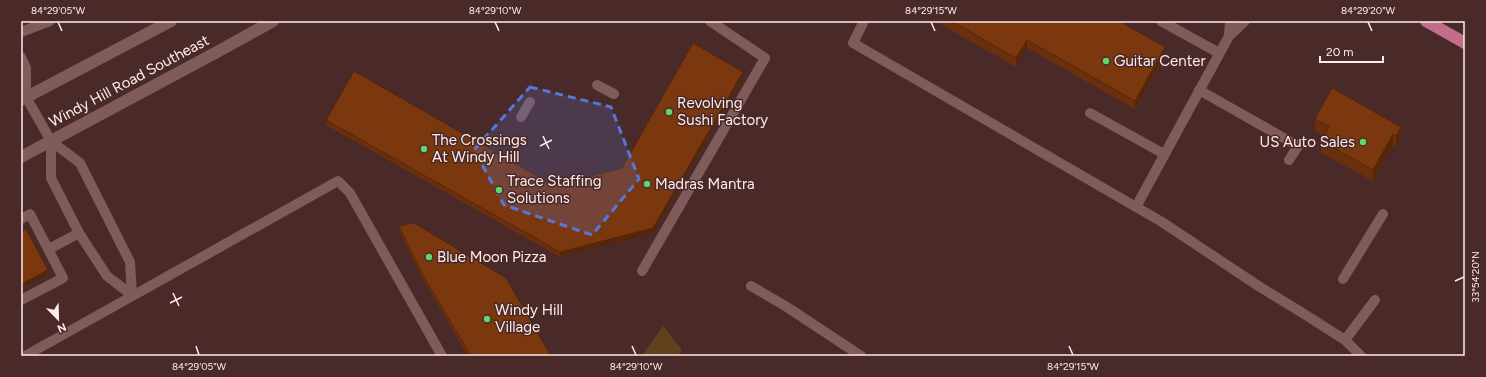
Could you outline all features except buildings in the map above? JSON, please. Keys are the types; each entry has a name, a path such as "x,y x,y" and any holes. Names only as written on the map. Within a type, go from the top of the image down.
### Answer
{"main road":[{"path":"23,97 171,21"},
{"name":"Windy Hill Road Southeast","path":"21,157 273,21"},
{"path":"1426,21 1465,43"}],"lane":[{"path":"21,32 50,21"},
{"path":"642,272 765,58 710,21"},
{"path":"864,21 852,43 1162,222 1260,287 1345,340 1361,356"},
{"path":"1162,21 1219,53"},
{"path":"1229,36 1230,21"},
{"path":"1136,207 1219,53 1229,36 1245,21"},
{"path":"21,57 26,68 23,97 51,141 80,163 130,262 132,295"},
{"path":"596,85 614,94"},
{"path":"1199,90 1298,146 1289,160"},
{"path":"521,117 530,102"},
{"path":"1090,113 1164,154"},
{"path":"51,141 51,178 78,233 107,276 132,295"},
{"path":"25,356 338,181 350,193 442,356"},
{"path":"21,219 30,214 63,278 21,300"},
{"path":"1343,279 1383,214"},
{"path":"49,249 78,233"},
{"path":"751,286 787,307 861,356"},
{"path":"1345,340 1375,300"}],"highlighted area":[{"path":"530,87 611,107 639,179 592,235 504,205 474,150"}],"shaded area":[{"path":"663,326 682,350 678,356 642,356"}],"place":[{"name":"Guitar Center","path":"1106,61"},
{"name":"Revolving Sushi Factory","path":"669,112"},
{"name":"US Auto Sales","path":"1363,142"},
{"name":"The Crossings At Windy Hill","path":"424,149"},
{"name":"Madras Mantra","path":"647,184"},
{"name":"Trace Staffing Solutions","path":"499,190"},
{"name":"Blue Moon Pizza","path":"429,257"},
{"name":"Windy Hill Village","path":"487,319"}]}
